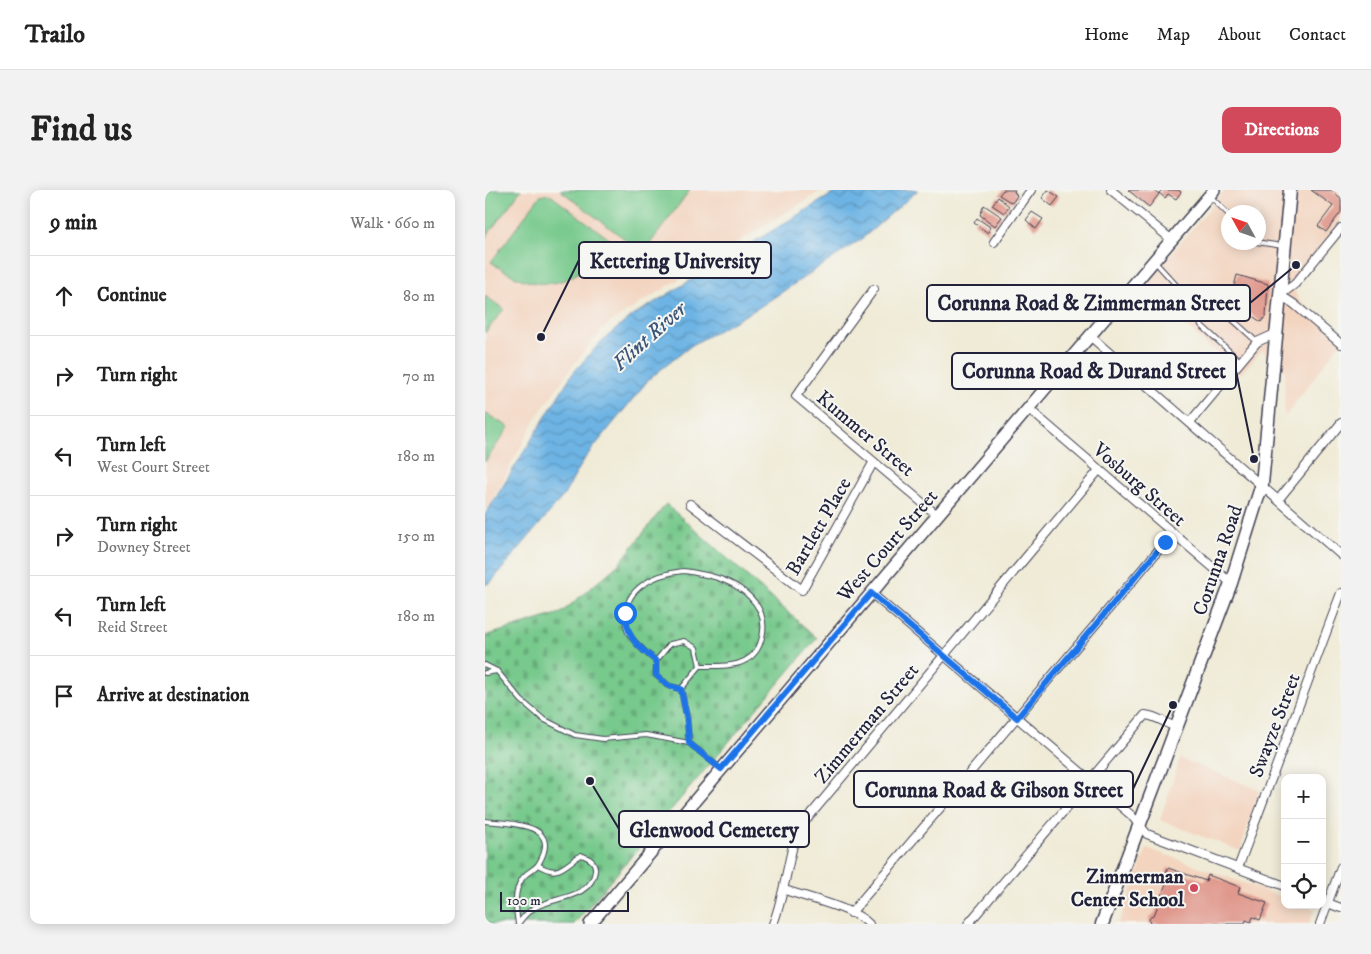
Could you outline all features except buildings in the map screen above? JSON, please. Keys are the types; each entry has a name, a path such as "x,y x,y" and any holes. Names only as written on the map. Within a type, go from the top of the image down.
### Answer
{"main road":[{"name":"Corunna Road","path":"1102,924 1231,583 1262,484 1290,190"}],"street":[{"path":"994,242 1031,190"},
{"path":"1111,190 1172,240"},
{"name":"West Court Street","path":"590,924 1211,193"},
{"path":"1341,228 1295,284 1280,295 1294,304 1341,344"},
{"name":"Kummer Street","path":"874,289 796,396 873,463 890,474 937,516"},
{"path":"1190,422 1257,342 1277,334"},
{"path":"1090,336 1262,484 1341,555"},
{"name":"Vosburg Street","path":"1029,409 1231,583"},
{"path":"1278,500 1341,423"},
{"name":"Bartlett Place","path":"690,504 758,558 803,590 873,463"},
{"name":"Zimmerman Street","path":"773,924 785,890 792,846 797,831 1099,470"},
{"path":"851,913 1173,533"},
{"path":"871,593 1140,825 1147,834 1281,884"},
{"name":"Swayze Street","path":"1238,868 1341,593"},
{"path":"968,924 1145,715 1155,716 1176,728"},
{"path":"1326,900 1341,867"},
{"path":"785,890 864,918 869,924"},
{"path":"1326,902 1341,908"},
{"path":"1320,924 1323,909"}],"lane":[{"path":"1211,193 1221,205"},
{"path":"1266,243 1286,246"},
{"path":"1154,262 1188,298 1201,325 1240,362"},
{"path":"1188,298 1204,301 1216,306 1257,342"},
{"path":"656,661 638,646 627,632 625,613 630,595 648,580 683,571 721,578 746,592 761,611 764,632 757,652 745,662 727,666 700,666"},
{"path":"681,689 669,686 656,675 656,661 671,644 684,641 696,648 700,666"},
{"path":"485,665 497,671 521,700 543,720 575,735 603,739 645,735 689,743 721,769"},
{"path":"681,689 700,666"},
{"path":"485,673 497,671"},
{"path":"681,689 687,719 689,743"},
{"path":"485,821 528,826 538,831 544,841 544,852 538,865 522,878 515,897 518,924"},
{"path":"518,924 532,909 579,892 594,879 595,866 590,858 581,855 559,871 549,871 538,865"}],"shaded area":[{"path":"485,190 822,190 609,323 583,352 539,413 489,506 485,508"},
{"path":"1225,190 1341,190 1341,220 1291,282 1299,301 1341,333 1341,342 1284,418 1285,369 1262,350 1241,374 1142,288"},
{"path":"1180,758 1259,790 1240,851 1160,820"},
{"name":"Zimmerman Center School","path":"1147,848 1281,897 1281,909 1315,909 1309,924 1118,924"}],"green space":[{"path":"485,190 521,190 485,238"},
{"path":"560,190 690,190 643,253"},
{"path":"549,194 612,241 584,268 570,277 556,282 526,281 509,274 491,262 540,196"},
{"path":"485,296 504,309 485,333"},
{"path":"485,413 509,427 485,462"},
{"path":"666,504 817,638 574,924 485,924 485,636 561,613 619,564"}],"water":[{"name":"Flint River","path":"839,190 918,190 863,238 758,308 692,345 649,379 585,458 564,495 491,582 485,585 485,515 572,374 602,341 632,316"}],"place":[{"name":"Corunna Road & Zimmerman Street","path":"1296,265"},
{"name":"Kettering University","path":"541,337"},
{"name":"Corunna Road & Durand Street","path":"1254,459"},
{"name":"Corunna Road & Gibson Street","path":"1173,705"},
{"name":"Glenwood Cemetery","path":"590,781"},
{"name":"Zimmerman Center School","path":"1194,888"}],"route":[{"path":"625,613 627,632 638,646 656,661 656,675 669,686 681,689 687,719 689,743 721,769 871,593 1017,718 1165,542"}]}
